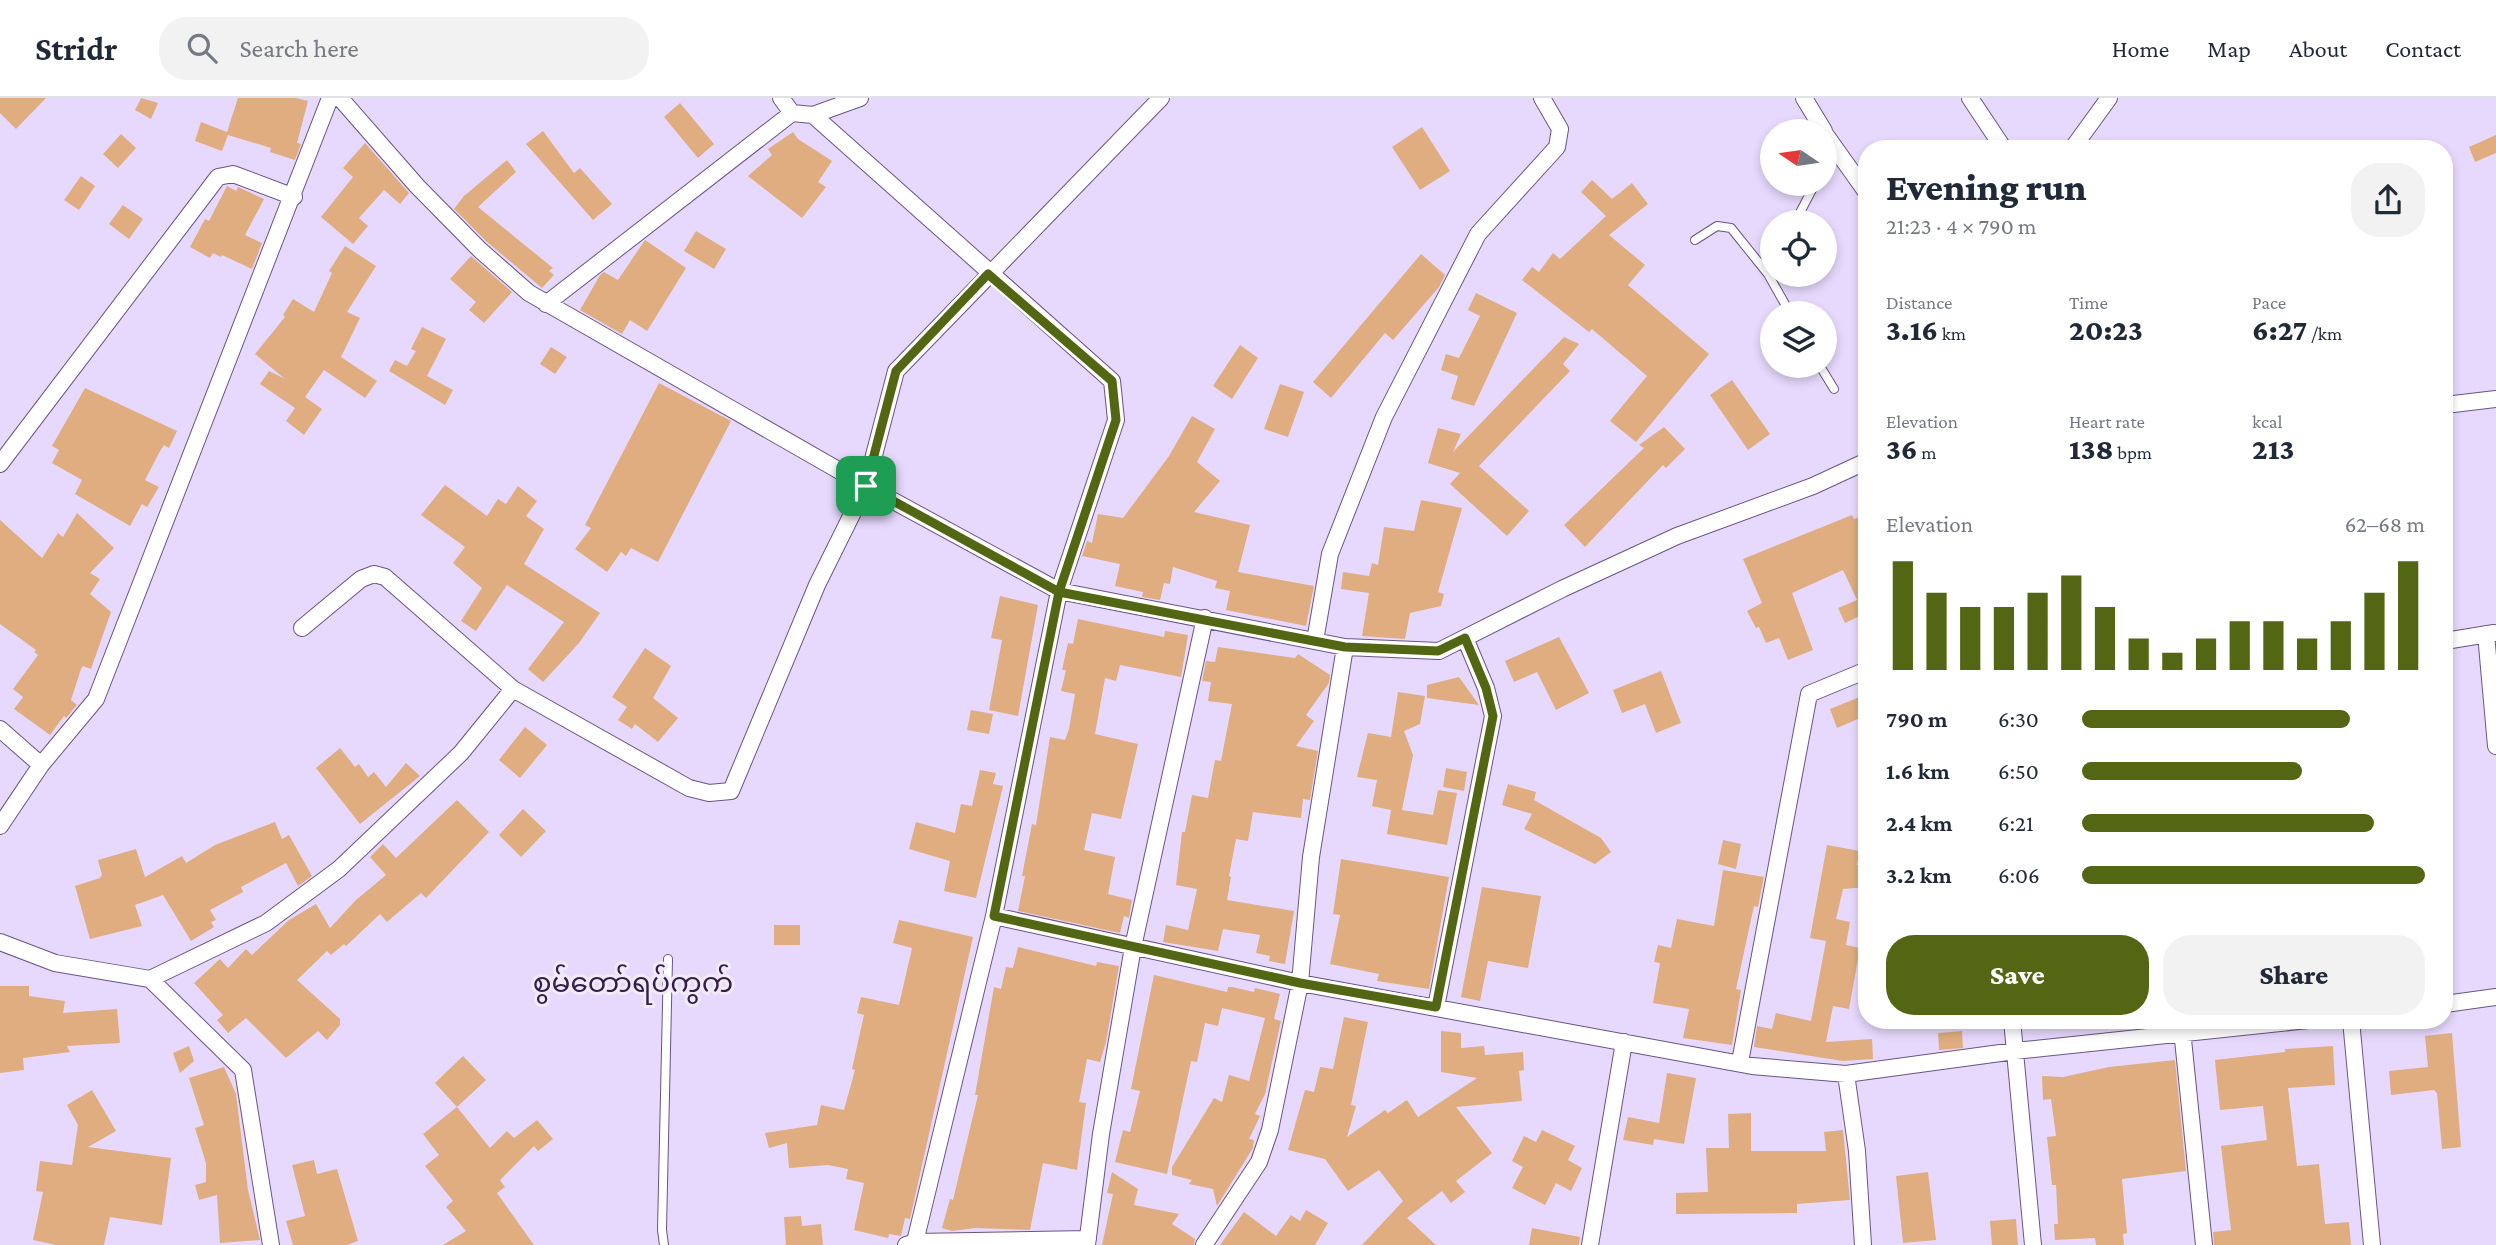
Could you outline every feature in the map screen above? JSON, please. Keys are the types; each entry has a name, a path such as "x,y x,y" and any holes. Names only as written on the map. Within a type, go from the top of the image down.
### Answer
{"street":[{"path":"0,826 41,765 96,699 294,197 330,98"},
{"path":"362,98 345,104 417,186 480,250 545,304 1059,592 1345,647 1438,651 1677,536 1813,486 1858,465"},
{"path":"781,98 792,113"},
{"path":"545,304 792,113 813,115 860,98"},
{"path":"302,628 361,579 374,574 385,577 513,689 689,788 709,793 731,791 817,584 866,486 896,371 1161,98"},
{"path":"1315,641 1330,554 1384,417 1478,234 1557,147 1560,129 1542,98"},
{"path":"1804,98 1816,119"},
{"path":"1970,98 1998,140"},
{"path":"2078,140 2109,98"},
{"path":"813,115 988,274 1112,381 1116,420 1059,592 994,916 910,1243 1087,1242 1101,1134 1133,947 1205,618"},
{"path":"1838,153 1858,181"},
{"path":"0,464 218,177 233,174 294,197"},
{"path":"2453,404 2496,399"},
{"path":"2453,639 2491,633 2496,746"},
{"path":"1436,1007 1493,716 1486,688 1465,638"},
{"path":"1203,1245 1259,1162 1270,1130 1300,983 1311,857 1345,647"},
{"path":"1740,1062 1809,694 1858,674"},
{"path":"150,979 266,923 339,870 461,753 513,689"},
{"path":"0,729 41,765"},
{"path":"994,916 1300,983 1740,1062 1846,1074 2168,1029"},
{"path":"0,942 55,963 150,979 243,1070 271,1245"},
{"path":"2453,1003 2496,998"},
{"path":"2013,1029 2033,1245"},
{"path":"2182,1029 2204,1245"},
{"path":"2352,1029 2372,1245"},
{"path":"1590,1245 1624,1042"},
{"path":"1846,1074 1857,1151 1863,1245"}],"lane":[{"path":"1695,240 1717,226 1731,228 1760,264"},
{"path":"1827,378 1833,389"},
{"path":"664,1245 662,1230 668,959"}],"building":[{"path":"0,98 46,98 16,129 0,113"},
{"path":"141,98 158,103 151,119 135,110"},
{"path":"238,98 296,98 308,101 297,143 301,144 295,160 270,152 271,148 228,135 222,151 195,141 201,122 227,132"},
{"path":"680,103 714,144 698,158 664,117"},
{"path":"1422,127 1450,171 1420,190 1392,147"},
{"path":"543,131 574,173 580,168 612,204 593,220 526,144"},
{"path":"793,132 798,139 832,161 818,182 826,187 802,218 748,176 772,155 768,149"},
{"path":"121,134 136,148 118,168 103,154"},
{"path":"2496,135 2496,153 2475,162 2469,147"},
{"path":"365,143 409,193 400,204 384,190 359,218 368,226 353,244 321,217 353,177 343,168"},
{"path":"507,160 516,172 478,207 553,268 549,271 554,275 542,288 487,242 454,209 464,196"},
{"path":"81,176 95,186 79,210 64,200"},
{"path":"1592,180 1612,199 1632,183 1648,204 1609,235 1645,265 1628,285 1709,354 1636,442 1610,421 1647,376 1592,329 1589,332 1522,280 1532,267 1539,272 1553,253 1560,259 1606,216 1581,192"},
{"path":"227,186 236,191 238,187 264,199 245,235 262,243 252,269 222,255 221,257 213,253 210,258 190,247 205,219 209,221"},
{"path":"123,205 143,219 129,239 109,224"},
{"path":"696,231 726,249 714,269 684,251"},
{"path":"645,240 686,268 647,331 630,320 622,334 580,310 600,275 604,272 618,280"},
{"path":"345,246 376,266 347,312 360,318 341,357 377,381 365,398 324,370 305,397 322,409 304,435 286,421 295,408 260,384 269,371 285,379 255,354 285,317 283,315 293,299 314,312 332,273 329,271"},
{"path":"1421,254 1445,275 1439,287 1393,340 1385,333 1331,398 1313,382"},
{"path":"471,256 512,292 484,323 469,310 476,302 450,279"},
{"path":"1476,293 1517,313 1474,406 1451,399 1458,376 1441,370 1446,354 1459,358 1480,316 1468,310"},
{"path":"422,327 446,339 427,376 453,390 445,405 389,371 395,360 407,366 416,351 411,349"},
{"path":"1564,337 1579,344 1563,364 1570,371 1479,466 1529,511 1507,536 1450,484 1460,473 1428,463 1438,428 1461,434 1453,452"},
{"path":"1240,345 1258,358 1232,399 1213,386"},
{"path":"551,347 567,357 555,374 540,364"},
{"path":"1732,380 1770,434 1748,450 1710,395"},
{"path":"659,383 731,421 658,562 631,548 626,556 621,552 607,572 575,549 591,528 585,525"},
{"path":"1280,384 1304,392 1288,437 1264,429"},
{"path":"85,388 177,431 169,448 164,445 145,480 159,487 147,507 142,504 130,526 75,494 82,480 52,463 59,450 52,446"},
{"path":"1192,416 1215,429 1197,462 1220,481 1194,512 1250,525 1238,572 1314,586 1306,626 1226,610 1230,591 1215,588 1217,581 1173,567 1170,584 1164,583 1160,600 1142,597 1143,592 1115,586 1120,564 1082,556 1087,541 1092,543 1098,514 1123,518 1169,456"},
{"path":"1664,427 1685,449 1666,468 1663,465 1585,547 1564,525 1644,448 1639,445"},
{"path":"445,485 487,516 498,499 506,504 518,486 537,501 526,516 544,529 524,564 600,613 579,643 543,682 528,669 564,622 507,585 476,631 461,621 482,588 453,563 465,547 421,515"},
{"path":"1421,500 1462,508 1438,592 1444,594 1441,606 1410,613 1405,639 1362,636 1369,593 1341,589 1343,572 1369,576 1372,563 1378,565 1384,527 1414,531"},
{"path":"77,513 114,548 90,573 100,579 90,594 111,612 91,669 83,666 81,669 71,700 77,705 66,718 64,716 50,735 14,709 23,697 13,689 38,655 34,652 36,650 0,624 0,520 42,558 58,533 63,537"},
{"path":"1852,515 1854,519 1858,517 1858,617 1845,623 1838,608 1857,600 1843,570 1792,593 1813,650 1788,660 1779,638 1766,643 1759,627 1756,628 1747,611 1762,603 1743,559"},
{"path":"1000,596 1038,605 1018,716 989,710 1002,640 991,638"},
{"path":"1078,619 1164,637 1165,631 1188,635 1181,677 1120,665 1116,681 1105,678 1095,734 1138,744 1121,819 1092,813 1084,850 1115,857 1108,894 1132,900 1129,918 1124,916 1120,933 1018,911 1025,876 1022,876 1032,824 1036,825 1050,737 1065,740 1069,729 1075,694 1061,691 1066,670 1062,670 1068,643 1073,644"},
{"path":"1559,637 1589,693 1556,710 1537,672 1514,682 1505,661"},
{"path":"1218,647 1295,658 1298,654 1330,675 1329,683 1306,715 1314,721 1296,746 1318,751 1310,800 1303,799 1301,818 1253,812 1248,841 1236,839 1229,876 1227,900 1294,911 1285,964 1269,961 1270,956 1256,953 1260,935 1223,929 1218,951 1163,942 1166,925 1188,930 1197,889 1176,885 1182,832 1185,832 1192,795 1208,798 1215,760 1221,761 1232,704 1208,701 1211,682 1202,681 1206,661 1215,662"},
{"path":"645,648 671,666 653,698 678,718 658,742 635,724 632,729 618,720 627,707 612,697"},
{"path":"1661,671 1681,723 1656,733 1645,704 1622,713 1613,690"},
{"path":"1459,677 1479,705 1427,698 1427,685"},
{"path":"1398,692 1425,696 1420,724 1404,731 1413,755 1402,810 1433,815 1438,790 1457,793 1447,845 1387,834 1391,810 1372,806 1377,780 1357,777 1368,733 1391,737"},
{"path":"1858,698 1858,719 1837,728 1830,709"},
{"path":"971,710 993,714 989,734 967,730"},
{"path":"525,727 547,745 520,778 499,760"},
{"path":"340,748 355,767 359,764 368,777 374,772 386,787 406,763 420,776 360,824 316,768"},
{"path":"1446,768 1467,772 1464,791 1443,787"},
{"path":"980,770 996,773 993,784 1003,786 976,898 944,891 950,861 909,849 916,822 955,833 961,804 972,806"},
{"path":"1508,784 1536,792 1534,800 1601,838 1611,852 1595,864 1524,829 1532,814 1502,805"},
{"path":"457,800 489,832 426,898 421,893 387,922 380,914 346,946 344,944 331,955 327,951 297,980 340,1019 340,1025 327,1040 318,1031 286,1058 246,1018 228,1033 217,1020 223,1015 194,983 220,959 228,968 246,949 252,955 289,920 316,904 330,928 356,900 386,875 370,857 383,844 396,858"},
{"path":"523,809 546,831 521,857 499,835"},
{"path":"275,822 282,839 289,835 312,876 298,886 286,863 241,887 243,892 210,910 216,920 211,922 214,927 191,941 163,895 135,905 142,926 90,939 75,886 100,878 102,875 98,860 136,849 145,877 182,856 186,863 215,845"},
{"path":"1723,840 1741,844 1736,869 1718,864"},
{"path":"1827,845 1858,851 1858,888 1843,889 1836,919 1850,922 1846,945 1858,948 1858,959 1849,1009 1833,1006 1826,1042 1872,1039 1873,1059 1843,1061 1754,1047 1757,1026 1772,1029 1776,1013 1811,1021 1826,941 1810,938"},
{"path":"1341,859 1449,877 1429,989 1377,981 1379,974 1330,964 1340,915 1333,914"},
{"path":"1723,870 1764,877 1758,907 1754,906 1736,989 1741,990 1732,1045 1683,1038 1689,1009 1653,1003 1660,963 1654,962 1658,945 1671,948 1677,919 1714,926"},
{"path":"1482,887 1541,896 1528,968 1488,961 1480,1001 1461,997"},
{"path":"899,920 973,937 910,1219 905,1218 901,1236 889,1234 888,1238 854,1230 864,1183 846,1179 848,1169 828,1165 789,1168 787,1143 769,1148 765,1133 817,1125 821,1105 844,1110 855,1070 852,1069 864,1015 857,1013 861,997 899,1005 912,948 893,943"},
{"path":"774,925 800,925 800,945 774,945"},
{"path":"1018,947 1096,966 1097,962 1119,966 1100,1062 1087,1059 1079,1102 1086,1103 1077,1170 1043,1163 1030,1230 975,1228 952,1231 942,1228 950,1199 953,1200 978,1095 975,1095 994,987 1001,989 1006,967 1013,968"},
{"path":"1154,975 1227,992 1228,987 1232,987 1254,992 1255,988 1280,994 1274,1019 1281,1021 1265,1094 1255,1114 1260,1116 1249,1139 1254,1140 1253,1148 1217,1206 1213,1189 1189,1184 1192,1180 1172,1175 1172,1167 1214,1098 1222,1102 1229,1075 1249,1081 1265,1018 1222,1008 1218,1026 1205,1023 1197,1062 1191,1061 1167,1174 1115,1162 1123,1130 1130,1132 1140,1091 1131,1089"},
{"path":"0,986 29,986 29,996 65,1001 63,1013 117,1009 120,1043 67,1046 70,1052 23,1058 24,1070 0,1073"},
{"path":"1344,1017 1368,1022 1351,1105 1356,1106 1347,1137 1385,1110 1388,1113 1407,1100 1418,1117 1477,1078 1441,1072 1441,1031 1461,1033 1461,1048 1484,1046 1485,1055 1523,1052 1524,1070 1519,1071 1522,1101 1456,1107 1492,1153 1456,1181 1465,1192 1451,1203 1442,1191 1407,1218 1436,1245 1362,1245 1403,1201 1379,1170 1348,1191 1325,1159 1288,1150 1305,1090 1314,1092 1320,1067 1333,1069"},
{"path":"1962,1031 1963,1048 1939,1050 1938,1033"},
{"path":"2452,1033 2461,1147 2442,1149 2437,1093 2434,1090 2391,1095 2389,1071 2428,1067 2425,1036"},
{"path":"189,1046 194,1061 180,1073 173,1053"},
{"path":"2333,1046 2335,1085 2288,1088 2297,1166 2319,1164 2325,1224 2349,1222 2351,1245 2214,1245 2213,1232 2231,1230 2221,1146 2267,1140 2263,1106 2220,1110 2215,1060 2285,1052 2285,1049"},
{"path":"463,1056 486,1080 457,1107 435,1083"},
{"path":"2175,1060 2186,1171 2122,1179 2127,1233 2123,1234 2124,1245 2096,1245 2095,1238 2055,1240 2054,1224 2058,1224 2056,1185 2052,1185 2047,1137 2056,1136 2051,1099 2043,1100 2042,1076 2063,1077 2109,1067"},
{"path":"224,1067 236,1094 248,1190 260,1240 220,1243 217,1195 199,1200 195,1185 206,1182 206,1163 195,1128 204,1125 189,1078"},
{"path":"1667,1073 1696,1078 1684,1144 1654,1139 1653,1145 1623,1140 1628,1117 1659,1123"},
{"path":"92,1090 116,1131 88,1147 171,1158 162,1225 110,1217 104,1245 56,1245 33,1240 43,1192 36,1191 40,1161 72,1165 78,1125 67,1105"},
{"path":"457,1107 490,1148 507,1131 514,1138 537,1120 553,1139 538,1151 534,1146 500,1180 505,1187 497,1193 534,1245 443,1245 466,1231 446,1207 453,1201 425,1166 439,1155 423,1134"},
{"path":"1751,1113 1751,1151 1826,1151 1824,1132 1843,1130 1850,1200 1797,1204 1797,1213 1676,1214 1676,1193 1708,1192 1706,1148 1729,1148 1728,1114"},
{"path":"1542,1130 1575,1146 1568,1160 1582,1168 1571,1191 1556,1183 1545,1205 1512,1188 1523,1167 1512,1161 1524,1136 1536,1142"},
{"path":"314,1160 317,1174 337,1169 358,1241 347,1245 293,1245 286,1221 305,1216 292,1165"},
{"path":"1112,1172 1138,1189 1134,1205 1179,1214 1172,1224 1195,1239 1194,1245 1102,1245 1113,1194 1107,1193"},
{"path":"1928,1172 1936,1240 1903,1243 1896,1176"},
{"path":"1306,1210 1328,1223 1315,1245 1220,1245 1244,1212 1276,1236 1291,1215 1300,1221"},
{"path":"801,1216 802,1226 821,1224 823,1245 786,1245 784,1217"},
{"path":"2016,1219 2018,1245 1992,1245 1990,1221"},
{"path":"1532,1228 1580,1237 1579,1245 1529,1245"}],"district":[{"name":"စွမ်တော်ရပ်ကွက်","path":"633,982"}],"route":[{"path":"866,486 896,371 988,274 1112,381 1116,420 1059,592 1345,647 1438,651 1465,638 1486,688 1493,716 1436,1007 1300,983 994,916 1059,592 866,486"}]}
